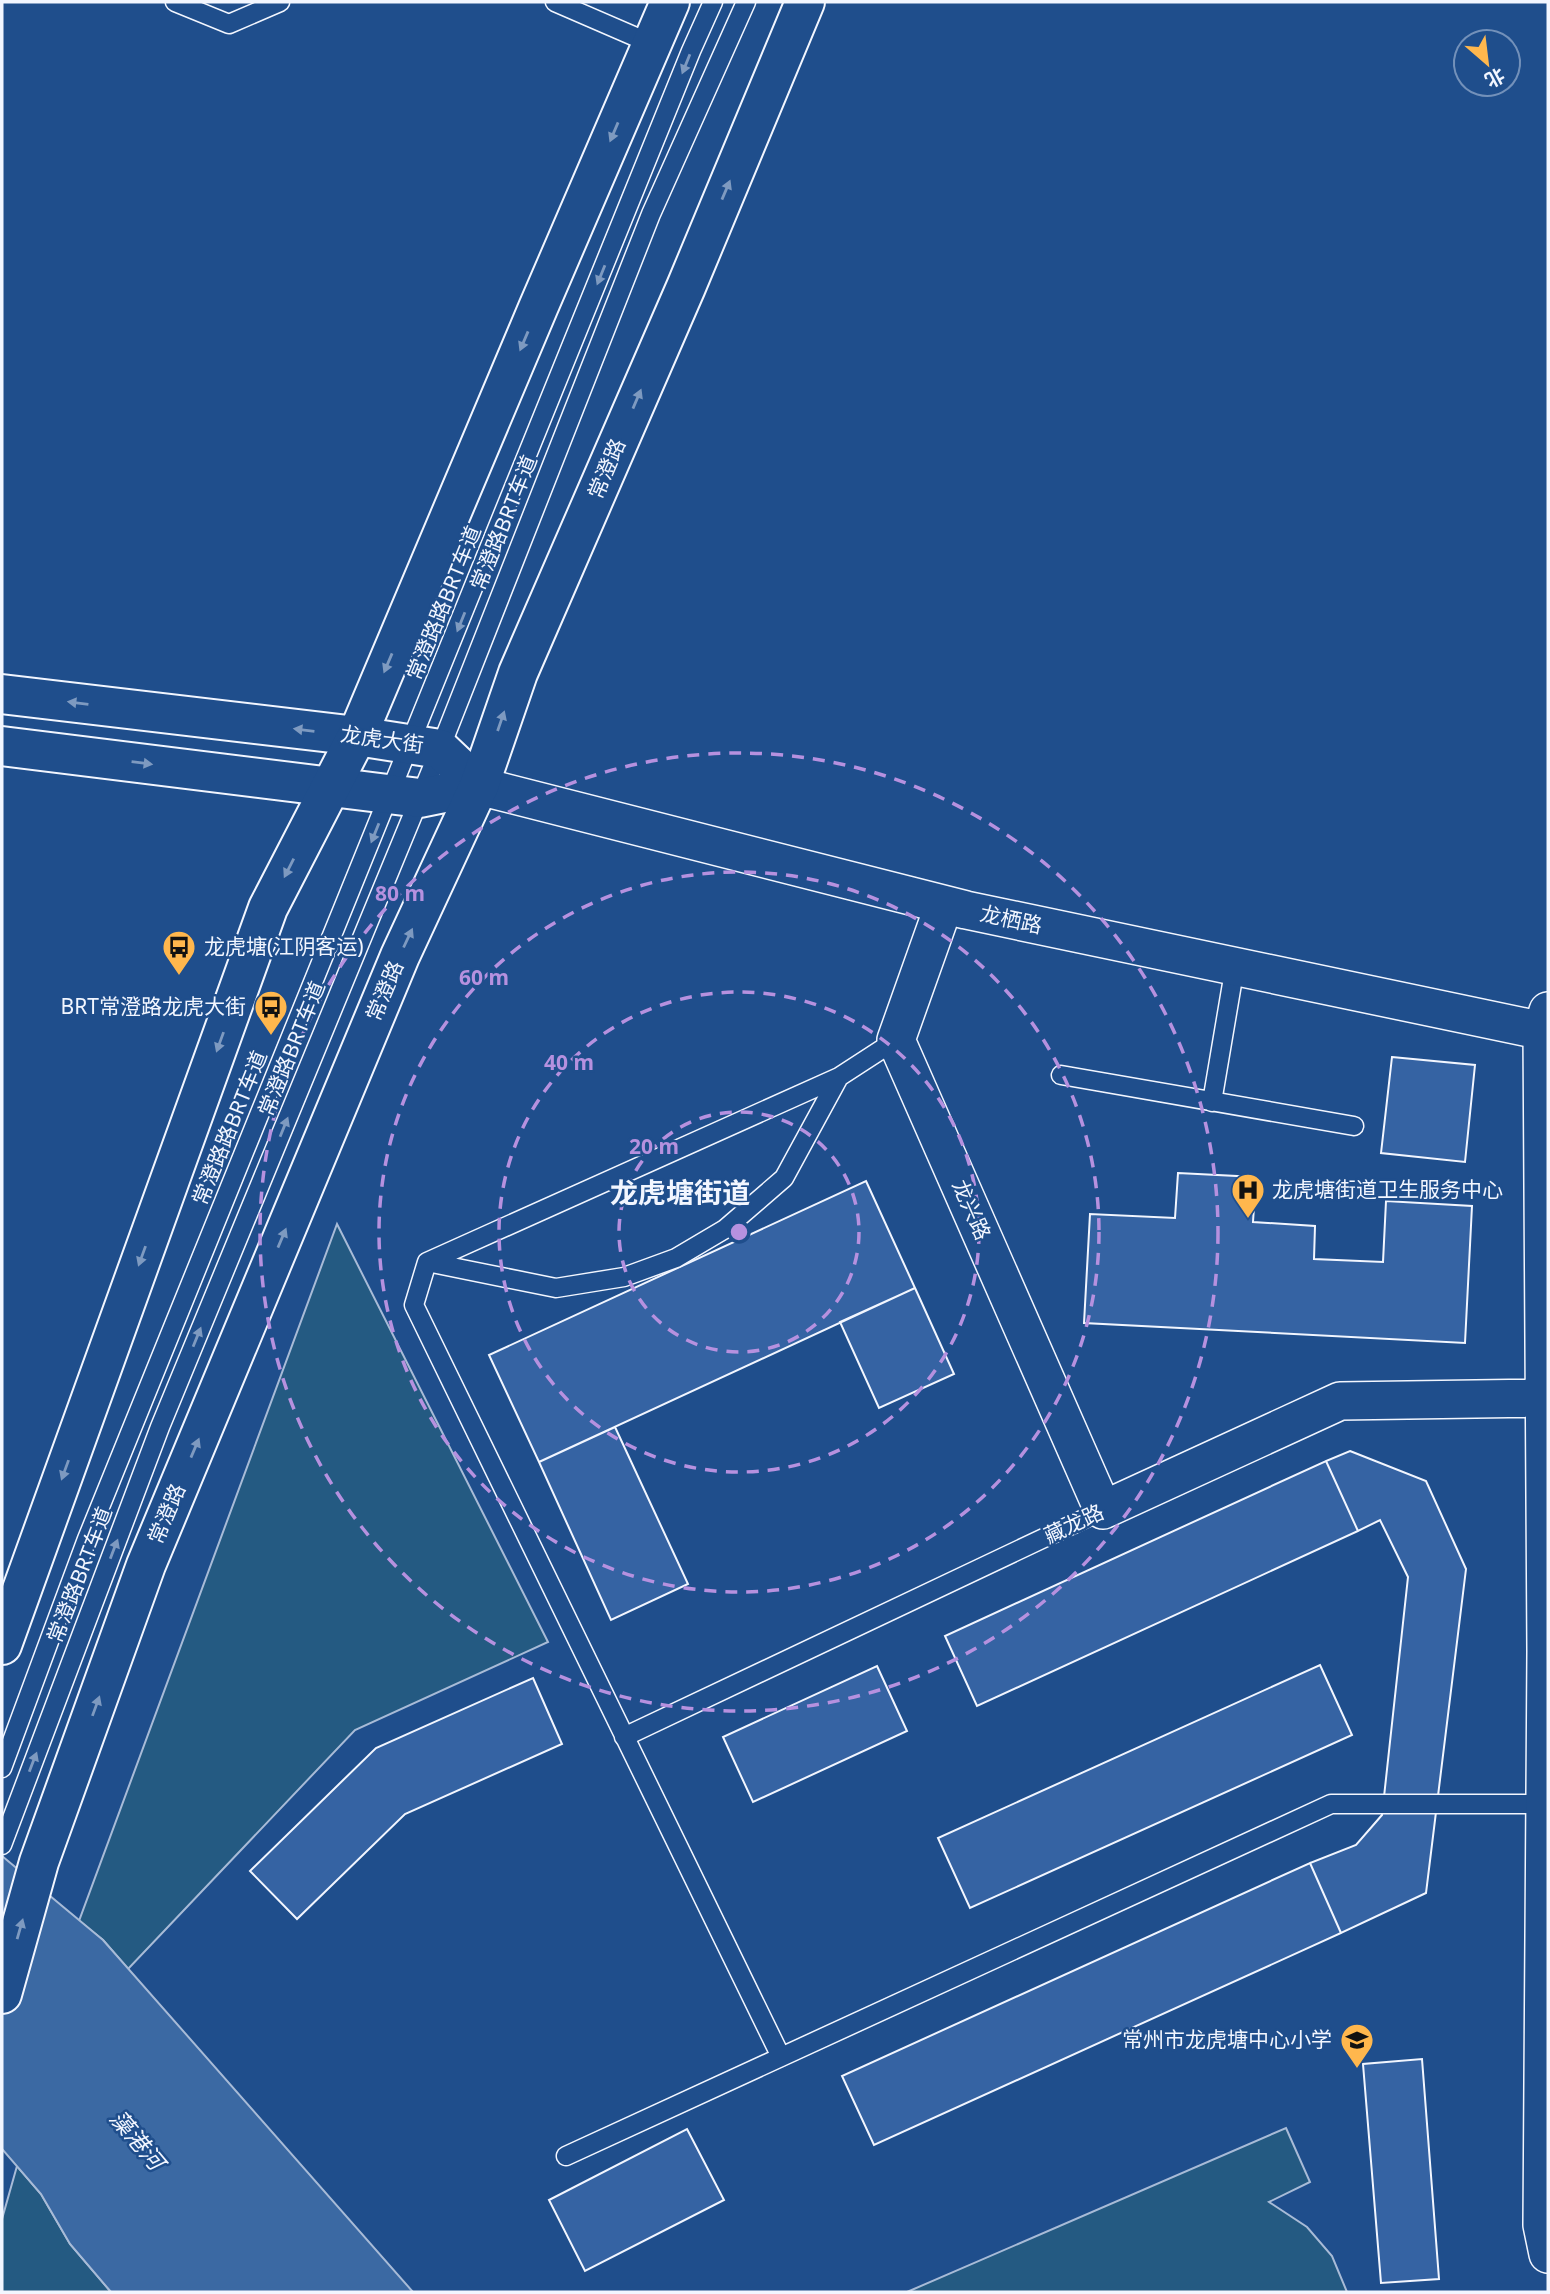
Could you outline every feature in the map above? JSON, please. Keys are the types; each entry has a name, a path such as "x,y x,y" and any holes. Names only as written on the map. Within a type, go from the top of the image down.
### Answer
{"main road":[{"path":"2,1645 268,908 357,736 670,2"},
{"name":"常澄路","path":"2,1994 39,1862 146,1564 400,956 479,786 518,673 686,287 805,2"},
{"name":"龙虎大街","path":"2,694 425,746 479,786"},
{"path":"2,746 405,796 479,786"}],"street":[{"name":"龙栖路","path":"479,786 944,905 1235,966 1546,1025"},
{"path":"896,1040 944,905"},
{"path":"1546,1025 1542,2225 1548,2253"},
{"name":"龙兴路","path":"896,1040 1103,1510"},
{"name":"藏龙路","path":"1103,1510 1340,1401 1544,1398"}],"lane":[{"path":"175,2 229,24 280,2"},
{"path":"555,2 652,44"},
{"name":"常澄路路BRT车道","path":"2,1768 87,1539 405,796 691,51 713,2"},
{"name":"常澄路BRT车道","path":"2,1845 160,1427 425,746 651,214 746,2"},
{"path":"1212,1102 1235,966"},
{"path":"781,2057 414,1305 427,1262 839,1077 896,1040"},
{"path":"1061,1074 1354,1126"},
{"path":"427,1262 555,1288 624,1277 676,1258 725,1229 784,1178 839,1077"},
{"name":"藏龙路","path":"624,1737 1103,1510"},
{"path":"566,2156 1331,1804 1545,1804"}],"shaded area":[{"path":"337,1224 548,1642 355,1730 128,1969 103,1940 79,1921"},
{"path":"1286,2128 1310,2182 1269,2202 1307,2227 1332,2256 1347,2292 907,2292"},
{"path":"17,2166 41,2194 70,2244 111,2292 2,2292 2,2219"}],"water":[{"name":"藻港河","path":"2,1856 103,1940 413,2292 111,2292 70,2244 41,2194 2,2149"}],"building":[{"path":"1392,1057 1475,1065 1465,1162 1381,1153"},
{"path":"1178,1173 1256,1177 1253,1222 1315,1226 1314,1259 1383,1262 1386,1201 1472,1206 1465,1343 1084,1323 1090,1214 1175,1218"},
{"path":"866,1181 915,1288 539,1462 489,1355"},
{"path":"915,1288 954,1374 879,1408 840,1322"},
{"path":"615,1427 688,1584 611,1620 539,1462"},
{"path":"1350,1451 1426,1481 1466,1569 1426,1893 1341,1933 1310,1863 1356,1845 1382,1815 1408,1577 1380,1520 1358,1531 1326,1461"},
{"path":"1326,1461 1358,1531 977,1706 945,1636"},
{"path":"1320,1665 1352,1735 970,1908 938,1838"},
{"path":"877,1666 907,1731 753,1802 723,1737"},
{"path":"533,1678 562,1744 405,1814 297,1919 250,1871 376,1748"},
{"path":"1310,1863 1341,1933 874,2145 842,2076"},
{"path":"1422,2059 1439,2279 1381,2283 1363,2064"},
{"path":"687,2129 724,2200 585,2271 549,2200"}],"place":[{"name":"龙虎塘(江阴客运)","path":"179,977"},
{"name":"BRT常澄路龙虎大街","path":"271,1037"},
{"name":"龙虎塘街道卫生服务中心","path":"1248,1220"},
{"name":"常州市龙虎塘中心小学","path":"1357,2070"}],"district":[{"name":"龙虎塘街道","path":"680,1193"}]}
